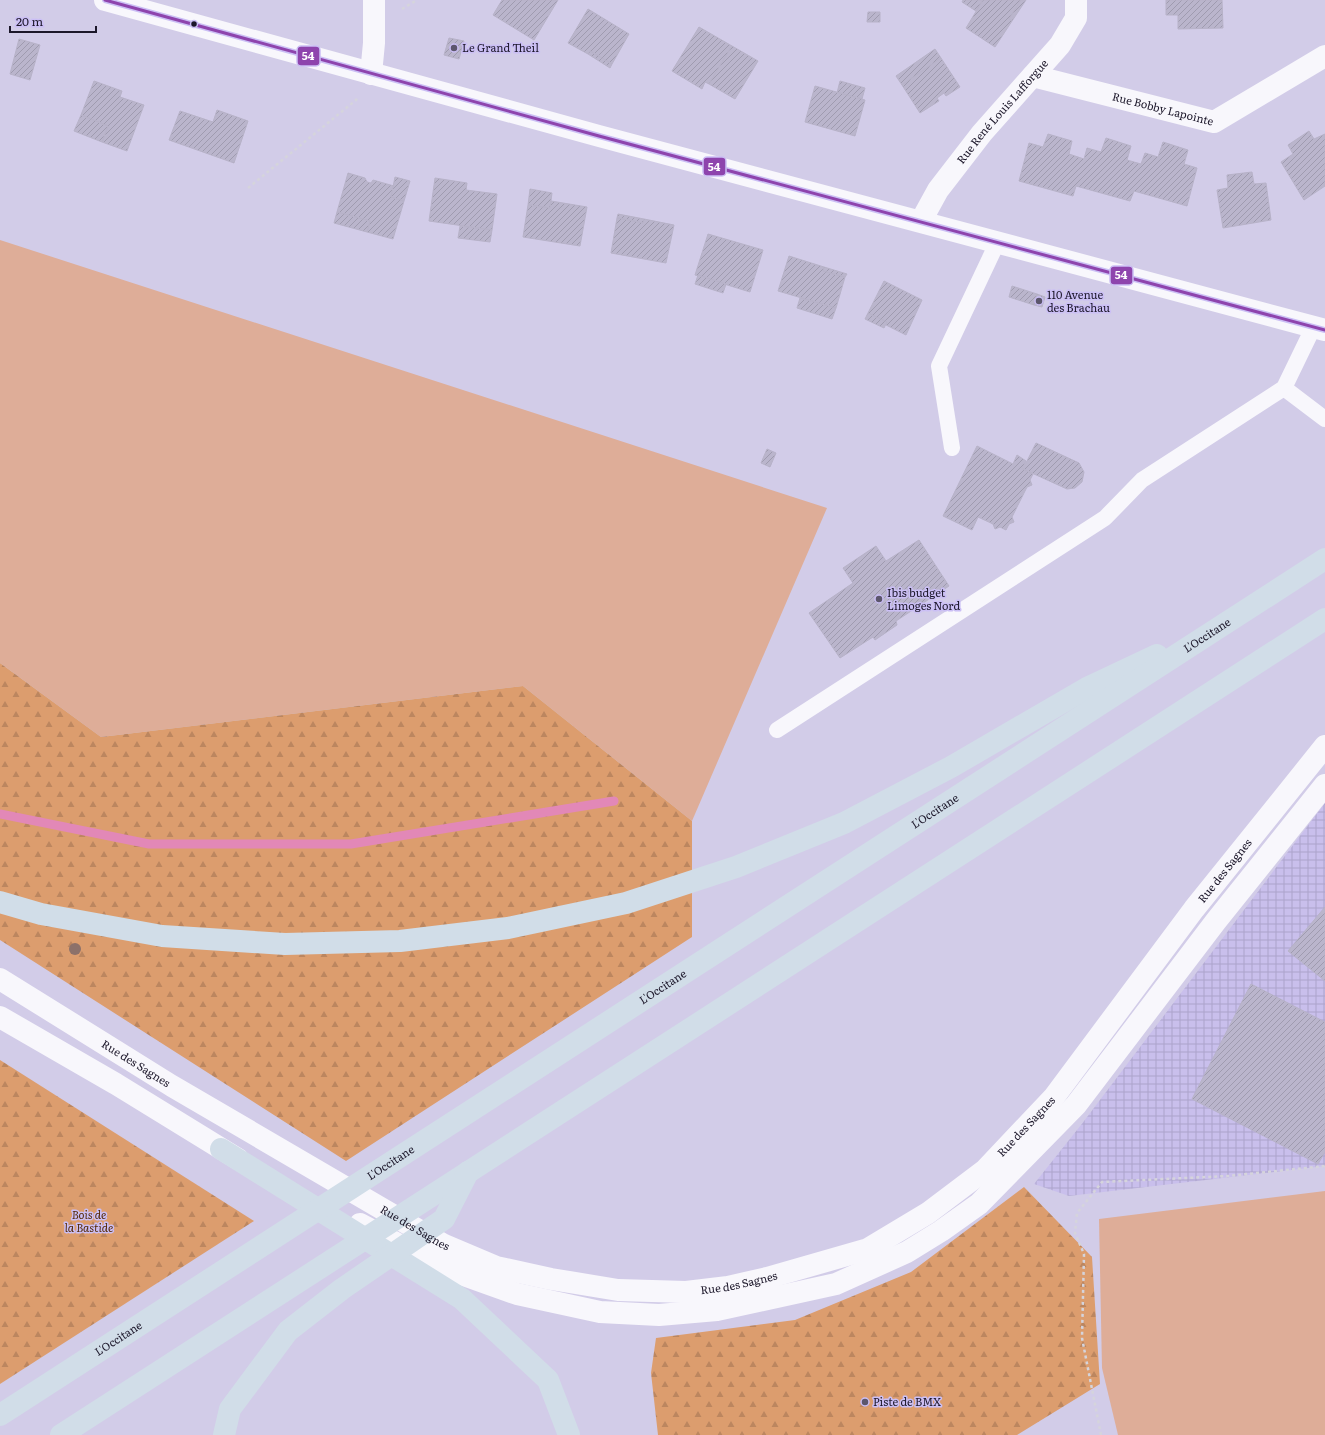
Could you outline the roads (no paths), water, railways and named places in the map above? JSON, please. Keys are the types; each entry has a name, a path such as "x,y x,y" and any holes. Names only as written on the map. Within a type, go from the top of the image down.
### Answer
{"highway":[{"name":"L'Occitane","path":"0,1415 268,1240 1325,559"},
{"path":"0,902 41,914 162,936 285,944 400,941 508,928 626,903 736,867 844,823 951,767 1087,688 1242,613"},
{"path":"61,1435 1325,619"},
{"path":"221,1149 462,1299 548,1380 569,1435"},
{"path":"224,1435 230,1409 288,1331 342,1289 444,1220 468,1172"}],"street":[{"path":"105,0 371,74 1319,328"},
{"path":"371,74 374,43 374,0"},
{"name":"Rue René Louis Lafforgue","path":"921,221 938,190 982,132 1060,45 1076,18 1076,0"},
{"name":"Rue Bobby Lapointe","path":"1033,76 1214,122 1325,56"},
{"name":"Rue des Sagnes","path":"0,979 172,1086 444,1245 489,1264 551,1279 618,1290 686,1292 728,1287 868,1249 928,1214 985,1170 1054,1097 1194,910 1325,746"},
{"name":"Rue des Sagnes","path":"0,1017 116,1084 221,1149 441,1268 517,1294 600,1312 659,1315 717,1310 836,1284 907,1252 941,1231 979,1204 1076,1105 1216,921 1325,785"}],"lane":[{"path":"952,448 939,366 998,241"},
{"path":"777,730 1105,518 1142,480 1284,388 1319,328"},
{"path":"1284,388 1325,419"}],"waterway":[{"path":"0,814 149,844 351,844 614,801"}],"place":[{"name":"Le Grand Theil","path":"454,48"},
{"name":"110 Avenue des Brachau","path":"1039,301"},
{"name":"Ibis budget Limoges Nord","path":"879,599"},
{"name":"Piste de BMX","path":"865,1402"}],"park label":[{"name":"Bois de la Bastide","path":"89,1221"}]}
